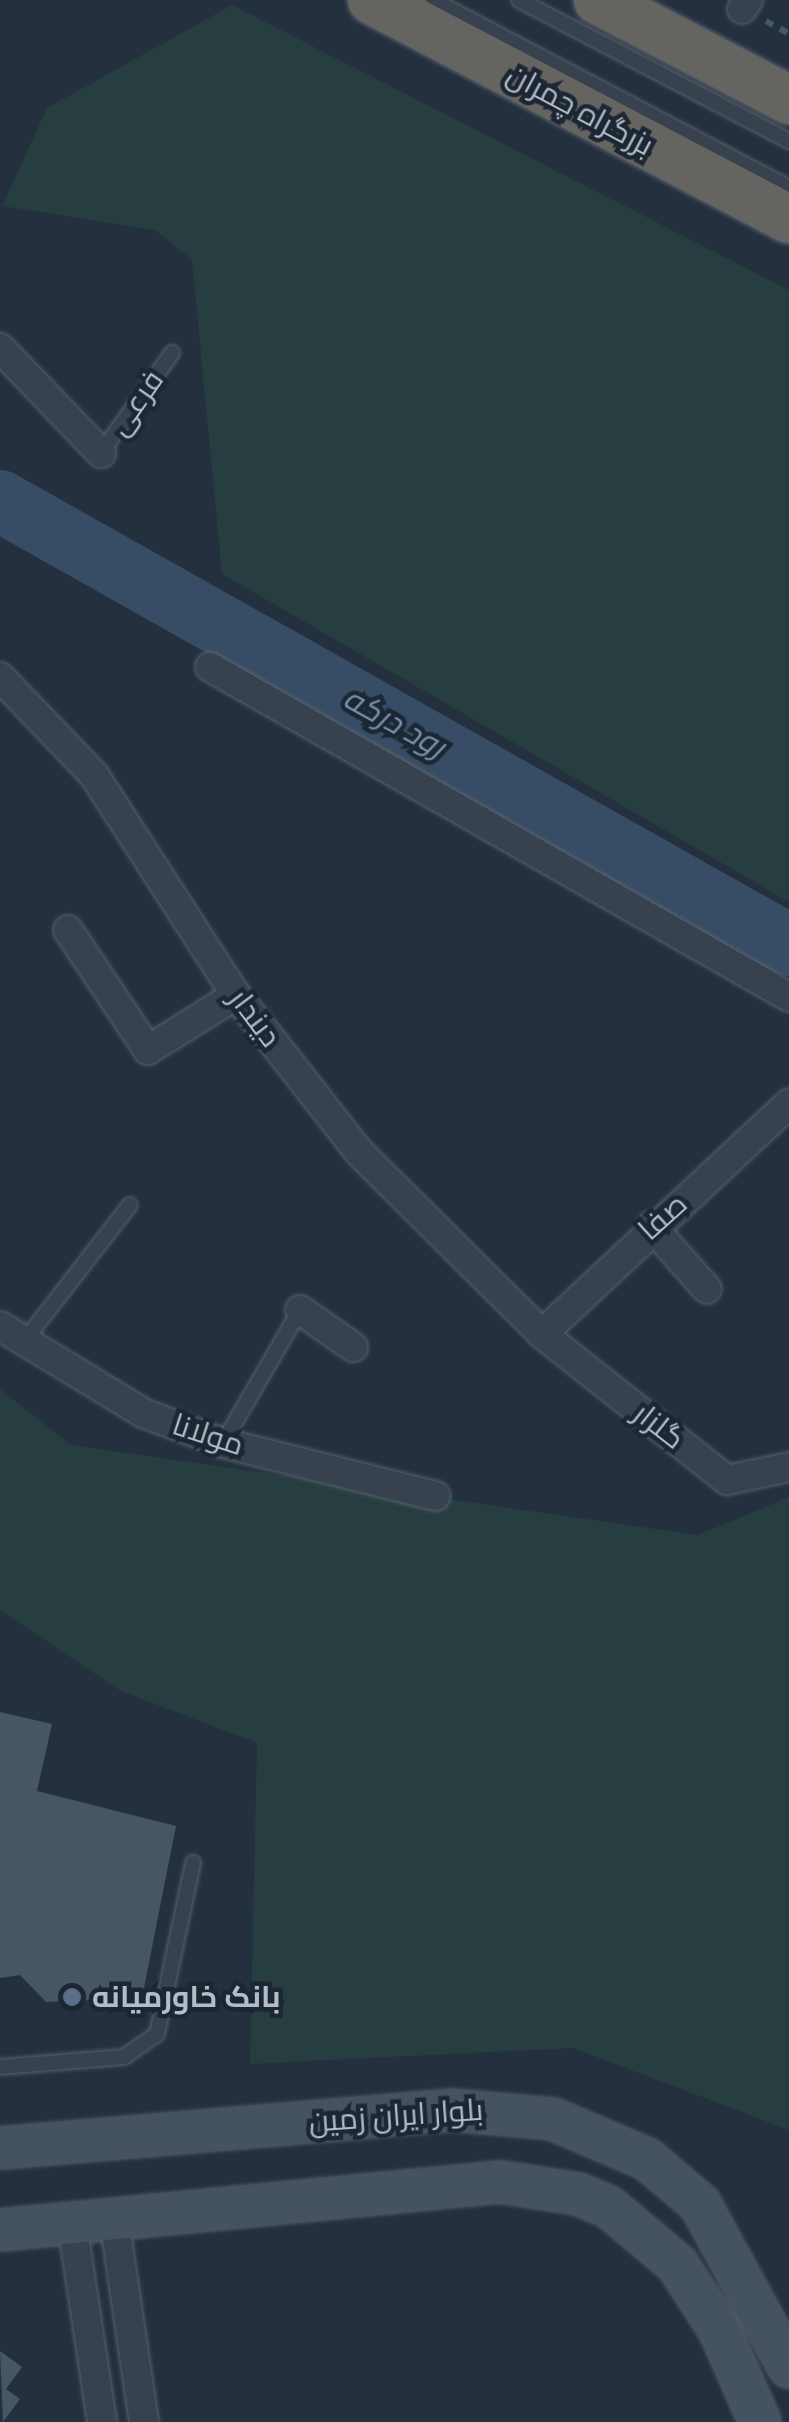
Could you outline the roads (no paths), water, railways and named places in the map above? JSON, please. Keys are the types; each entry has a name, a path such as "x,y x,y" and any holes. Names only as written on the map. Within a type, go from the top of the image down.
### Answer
{"highway":[{"name":"بزرگراه چمران","path":"372,0 789,219"},
{"path":"598,0 789,100"}],"main road":[{"name":"بلوار ایران زمین","path":"0,2148 451,2110 553,2119 647,2159 700,2204 767,2316 789,2367"},
{"path":"0,2230 500,2182 578,2194 622,2216 676,2264 720,2331 760,2422"}],"street":[{"path":"0,348 100,453"},
{"path":"210,667 789,996"},
{"name":"دیندار","path":"0,677 94,775 236,995 360,1153 542,1334"},
{"path":"68,930 148,1050 236,995"},
{"name":"صفا","path":"542,1334 652,1226 789,1104"},
{"path":"652,1226 707,1289"},
{"path":"300,1310 353,1346"},
{"name":"مولانا","path":"0,1326 22,1344 143,1413 223,1443 436,1496"},
{"name":"گلزار","path":"542,1334 727,1480 789,1467"},
{"path":"114,2220 144,2422"},
{"path":"72,2223 102,2422"}],"lane":[{"path":"433,0 789,188"},
{"path":"519,0 789,141"},
{"name":"فرعی","path":"100,453 172,353"},
{"path":"22,1344 130,1204"},
{"path":"223,1443 300,1310"},
{"path":"0,2068 124,2057 157,2034 193,1863"}],"waterway":[{"name":"رود درکه","path":"0,501 789,945"}],"place":[{"name":"بانک خاورمیانه","path":"72,1997"}]}
